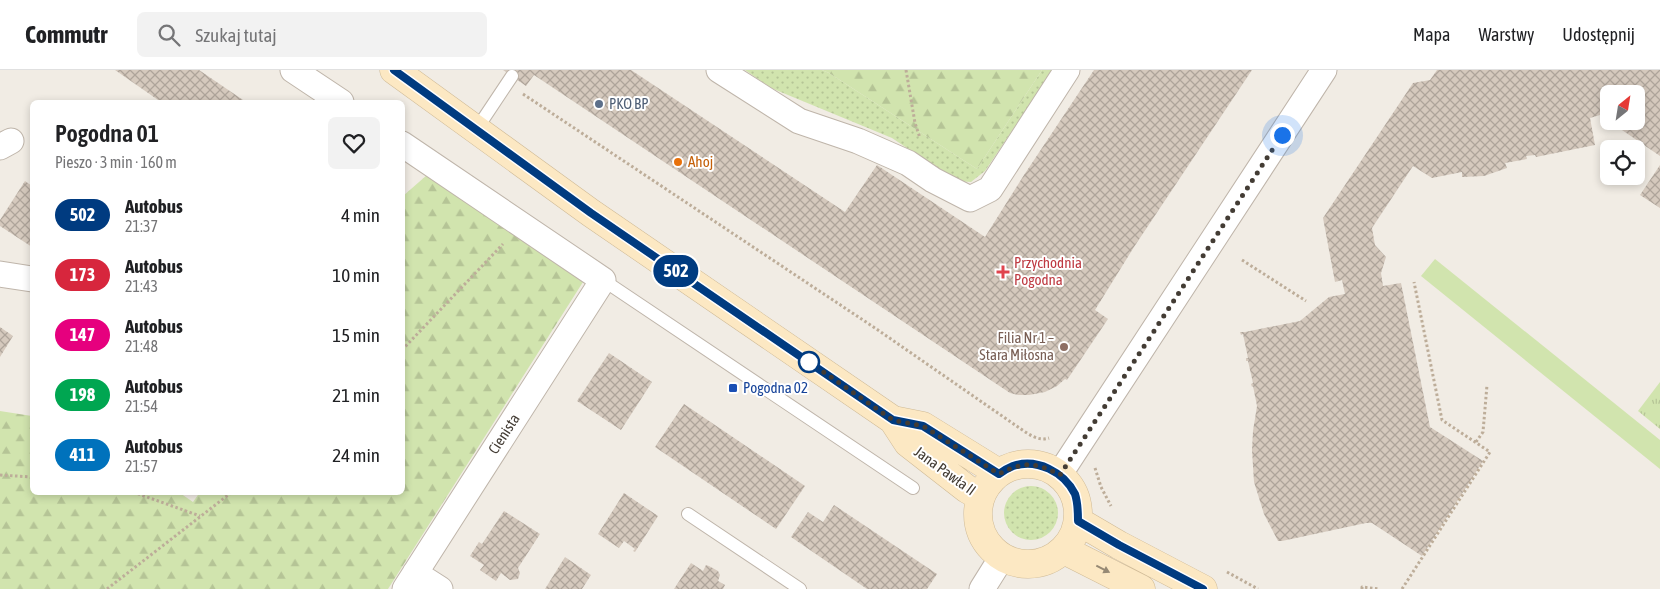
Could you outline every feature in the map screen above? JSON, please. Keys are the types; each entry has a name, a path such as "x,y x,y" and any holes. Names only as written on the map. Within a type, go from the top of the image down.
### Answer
{"street":[{"path":"293,70 338,100"},
{"name":"Jana Pawła II","path":"394,70 591,213 893,420 923,426 999,474"},
{"path":"719,70 799,122 866,144 908,163 933,180 970,199 990,189 1067,70"},
{"path":"1060,475 1324,70"},
{"path":"405,146 603,280"},
{"path":"0,274 30,279"},
{"name":"Cienista","path":"410,581 603,280"},
{"name":"Jana Pawła II","path":"893,420 908,444 981,498"},
{"path":"1029,464 1045,467 1060,475 1069,484 1075,495 1078,508 1078,521 1074,536 1064,550 1054,558 1041,563 1028,564 1014,563 1002,557 991,548 979,525 978,511 981,498 988,484 999,474 1013,466 1029,464"},
{"path":"1078,521 1203,589"},
{"path":"1064,550 1141,589"},
{"path":"982,589 1002,557"},
{"path":"410,581 440,589"}],"lane":[{"path":"476,130 510,80"},
{"path":"603,280 913,488"},
{"path":"688,514 800,589"}],"path":[{"path":"906,70 915,123 933,180"},
{"path":"510,80 1018,427 1036,438 1045,440 1052,438 1054,432"},
{"path":"405,347 521,225"},
{"path":"1242,260 1306,301"},
{"path":"1402,589 1490,452 1442,420 1414,282"},
{"path":"1476,442 1483,432 1487,385"},
{"path":"1097,461 1095,469 1101,487 1111,506 1118,511"},
{"path":"0,475 30,477"},
{"path":"142,495 201,516"},
{"path":"107,589 228,495"},
{"path":"1224,571 1258,589"},
{"path":"1362,589 1362,587 1379,589"}],"green space":[{"path":"745,70 822,70 977,169 1042,70 1053,70 985,171 971,182 956,181 892,138 771,88"},
{"path":"822,70 1042,70 977,169"},
{"path":"427,175 583,282 388,589 0,589 0,411 30,416 30,495 183,495 193,502 198,495 405,495 405,194"},
{"path":"1435,259 1660,440 1660,469 1421,276"},
{"path":"1660,382 1660,429 1638,411"},
{"path":"1031,486 1041,488 1050,494 1056,503 1058,513 1056,523 1050,532 1041,538 1031,540 1021,538 1012,532 1006,523 1004,513 1006,503 1012,494 1021,488"}],"building":[{"path":"115,70 199,70 243,100 158,100"},
{"path":"503,70 631,70 845,212 877,165 985,237 1094,70 1252,70 1134,247 1095,310 1108,319 1067,380 1065,379 1057,386 1045,392 1018,395 1010,393 534,75 526,86"},
{"path":"1437,70 1660,70 1660,156 1645,146 1645,140 1637,140 1622,130 1645,130 1645,85 1600,85 1600,115 1590,118 1595,145 1536,157 1535,155 1526,156 1527,159 1505,163 1507,168 1484,176 1462,177 1462,172 1432,178 1413,166 1372,228 1375,245 1386,257 1381,273 1383,286 1401,283 1430,427 1483,461 1422,556 1372,523 1278,541 1264,514 1254,482 1252,450 1257,406 1251,384 1253,383 1248,361 1246,361 1246,358 1248,358 1243,334 1241,335 1240,332 1300,321 1329,297 1345,294 1342,280 1335,282 1323,218 1413,83 1430,80"},
{"path":"1660,165 1660,208 1640,195"},
{"path":"25,181 30,185 30,246 0,226 0,220"},
{"path":"0,327 13,336 0,357"},
{"path":"609,353 652,382 621,430 577,401"},
{"path":"684,404 805,486 776,529 655,447"},
{"path":"624,493 658,516 635,552 633,551 635,549 624,541 619,548 598,534"},
{"path":"834,505 937,574 927,589 867,589 791,537 808,512 823,522"},
{"path":"504,511 540,534 518,568 520,573 518,579 510,580 501,573 496,581 480,570 484,565 470,556 479,542 482,544"},
{"path":"565,557 591,575 582,589 545,589"},
{"path":"691,563 703,571 706,565 718,571 720,575 718,581 725,585 723,589 674,589"}],"bus line":[{"name":"502","path":"394,70 591,213 893,420 923,426 999,474 1013,466 1029,464 1045,467 1060,475 1069,484 1075,495 1078,521 1203,589"}],"place":[{"name":"PKO BP","path":"599,104"},
{"name":"Ahoj","path":"678,162"},
{"name":"Przychodnia Pogodna","path":"1003,272"},
{"name":"Filia Nr 1 – Stara Miłosna","path":"1064,347"},
{"name":"Pogodna 02","path":"733,388"}],"route":[{"path":"809,362 893,420 923,426 999,474 1013,466 1029,464 1045,467 1060,475 1282,135"}]}
